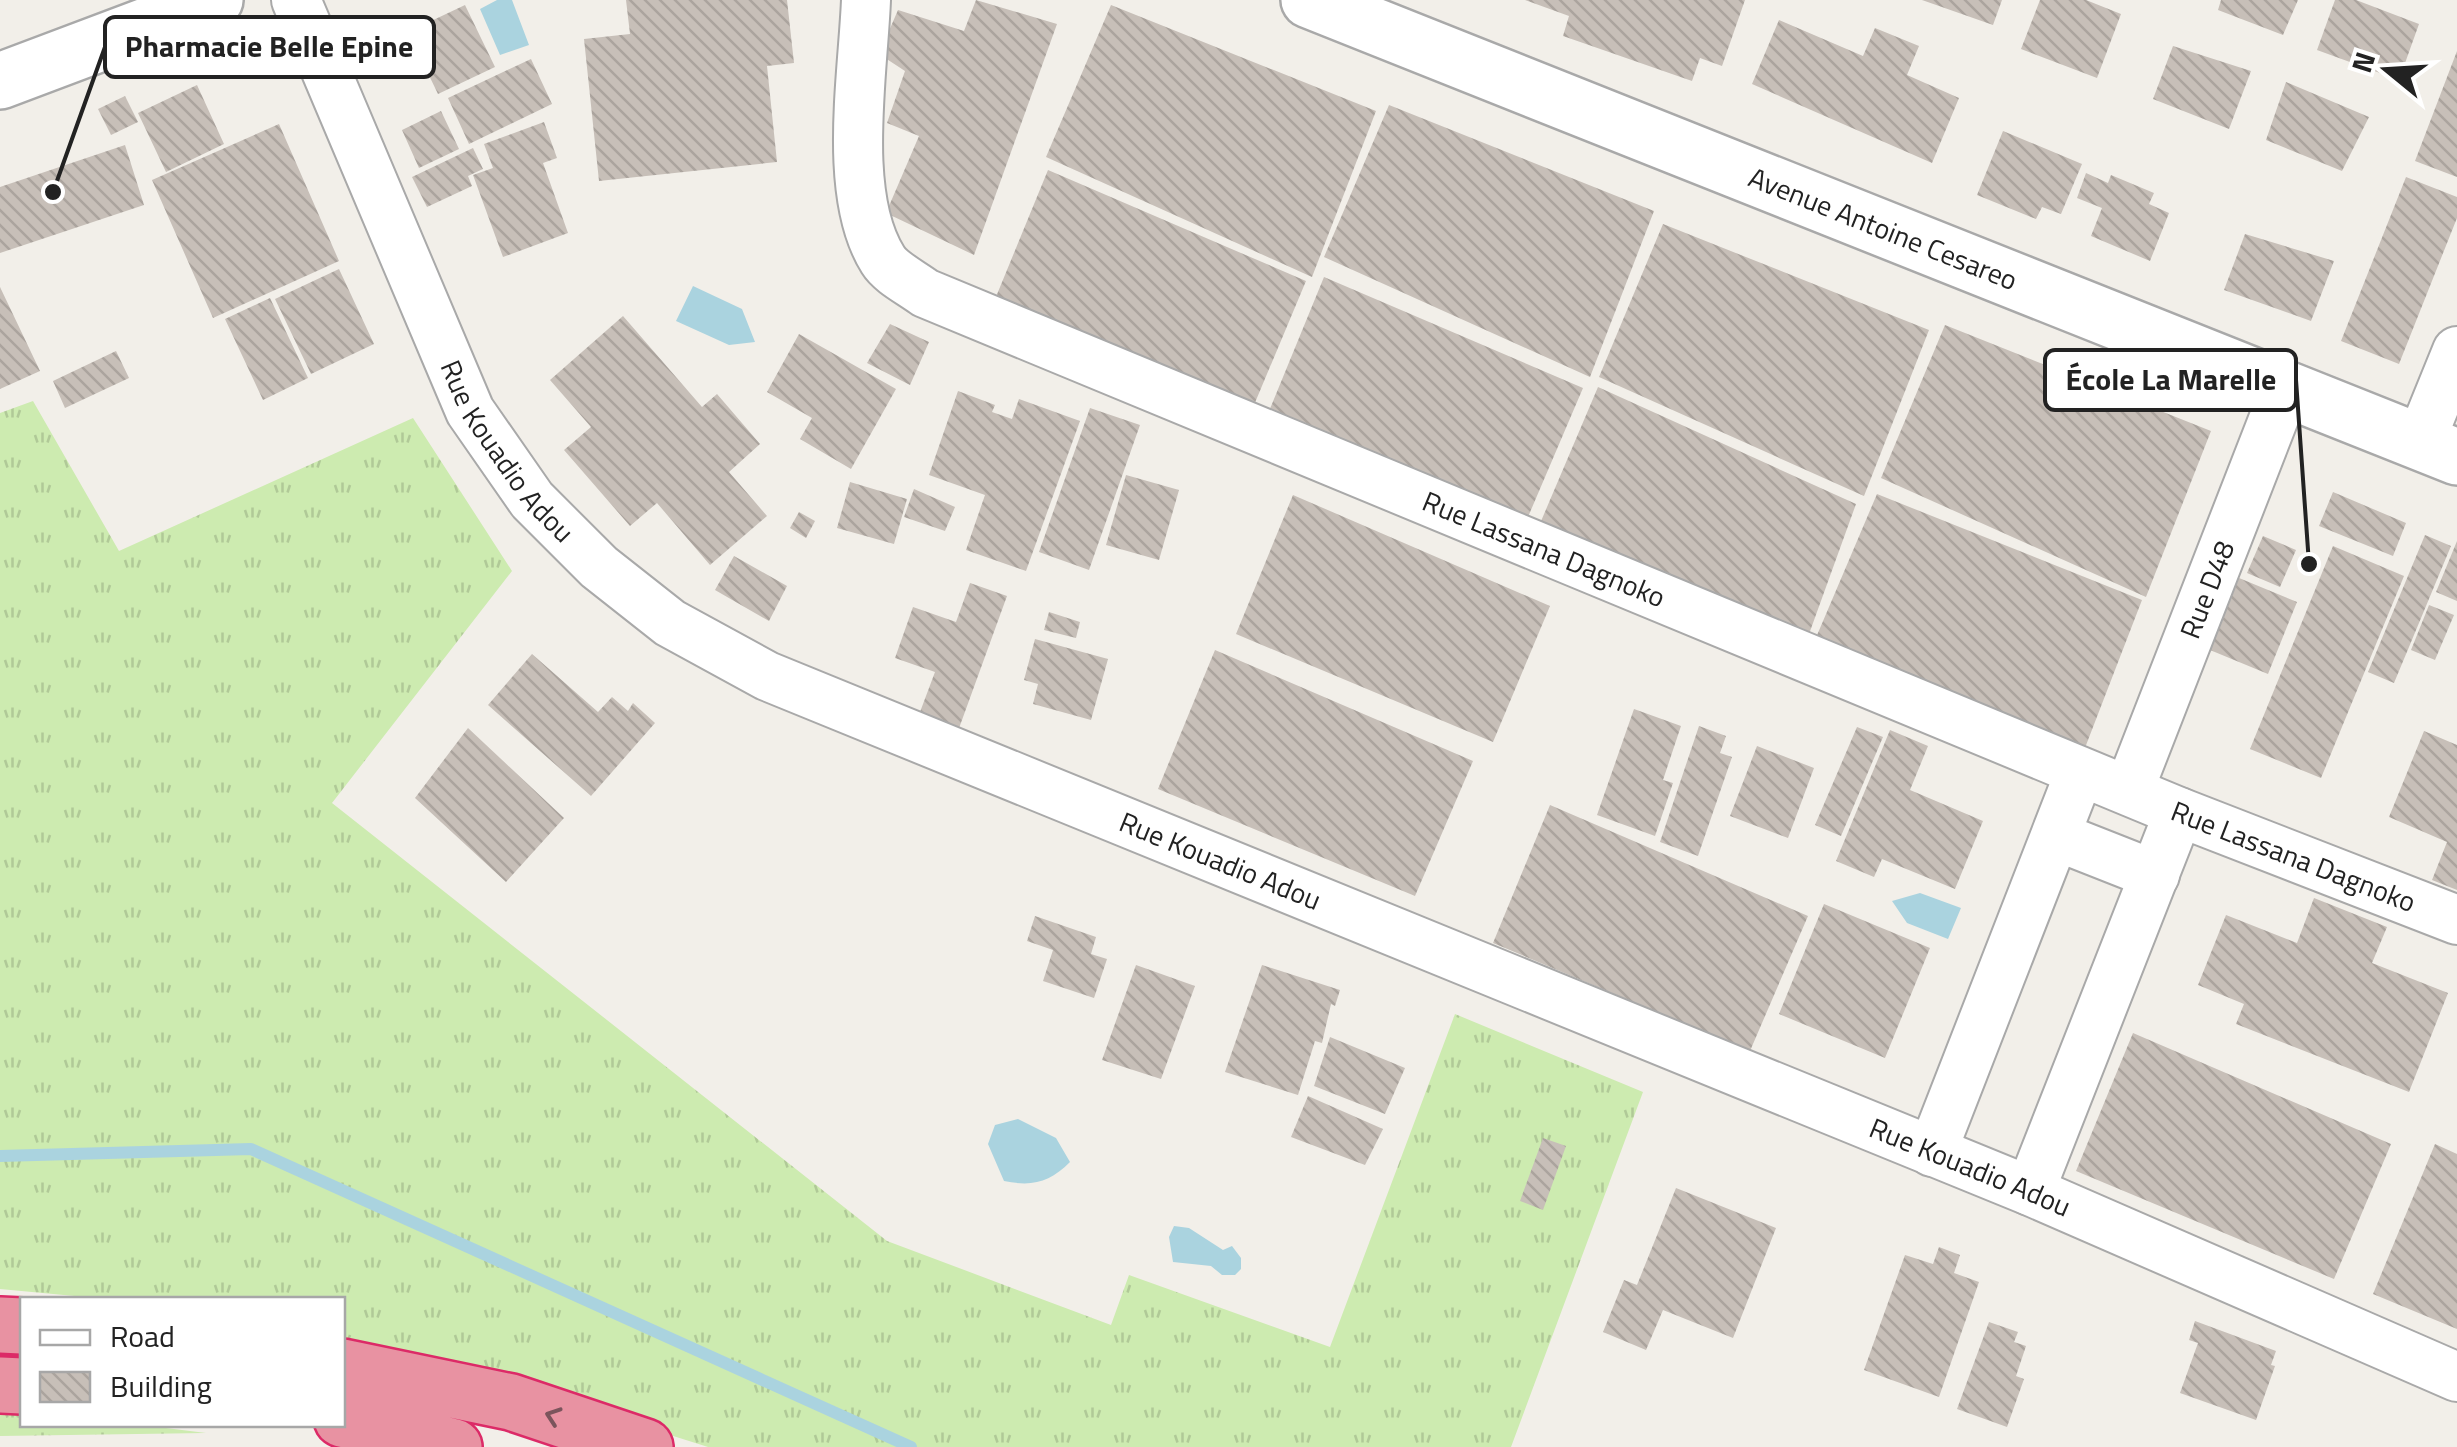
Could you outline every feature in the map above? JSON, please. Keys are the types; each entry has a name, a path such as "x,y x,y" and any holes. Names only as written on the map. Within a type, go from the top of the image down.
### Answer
{"highway":[{"path":"345,1367 511,1402 645,1447"},
{"path":"345,1420 454,1447"}],"street":[{"path":"0,81 214,0"},
{"name":"Rue Kouadio Adou","path":"296,0 470,411 532,500 599,567 670,623 767,676 2030,1192 2457,1377"},
{"name":"Rue Lassana Dagnoko","path":"866,0 860,173 864,223 885,264 925,293 2080,772 2457,920"},
{"name":"Avenue Antoine Cesareo","path":"1309,0 2438,450"},
{"path":"2438,450 2457,351"},
{"name":"Rue D48","path":"2129,790 2286,388"},
{"path":"1932,1152 2080,772"},
{"path":"2030,1192 2179,812"},
{"path":"2056,836 2155,875"}],"green space":[{"path":"33,401 119,551 413,418 512,571 332,803 887,1241 1111,1325 1129,1275 1330,1347 1455,1014 1643,1092 1511,1447 708,1447 515,1386 345,1342 345,1297 85,1297 0,1289 0,413"},
{"path":"0,1409 20,1412 20,1427 158,1427 206,1433 0,1436"}],"water":[{"path":"497,0 512,0 529,45 500,55 480,9"},
{"path":"693,286 742,309 755,342 729,345 676,321"},
{"path":"1920,893 1961,908 1948,939 1907,923 1892,901"},
{"path":"1018,1119 1056,1138 1070,1162 1040,1181 1004,1181 988,1144 995,1125"},
{"path":"1174,1226 1189,1228 1223,1250 1232,1246 1241,1258 1241,1269 1235,1275 1222,1275 1211,1266 1173,1262 1169,1237"}],"building":[{"path":"626,0 787,0 794,63 767,66 777,162 599,181 584,39 630,34"},
{"path":"976,0 1057,24 974,255 886,213 919,136 887,123 905,71 879,54 898,10 964,31"},
{"path":"1525,0 1745,0 1722,66 1700,58 1692,81 1563,36 1569,16"},
{"path":"1922,0 2002,0 1993,25"},
{"path":"2040,0 2086,0 2121,14 2097,78 2021,49"},
{"path":"2221,0 2298,0 2283,35 2218,10"},
{"path":"2335,0 2356,0 2419,24 2399,80 2317,50"},
{"path":"465,5 495,67 438,94 408,32"},
{"path":"1111,5 1376,111 1312,277 1046,157"},
{"path":"1779,20 1863,56 1875,28 1919,46 1907,75 1959,98 1932,163 1752,84"},
{"path":"2173,46 2251,71 2229,129 2153,99"},
{"path":"2457,51 2457,177 2415,161"},
{"path":"531,59 552,104 469,144 448,98"},
{"path":"2286,82 2369,117 2342,171 2266,140"},
{"path":"197,85 224,144 166,172 138,113"},
{"path":"125,96 138,122 111,135 98,109"},
{"path":"1389,105 1654,211 1590,377 1324,257"},
{"path":"441,111 459,149 419,168 402,130"},
{"path":"544,122 557,158 543,163 568,233 503,257 473,175 493,168 484,144"},
{"path":"279,124 339,261 213,318 152,180"},
{"path":"2003,131 2082,164 2061,214 2042,207 2036,219 1977,195"},
{"path":"125,145 144,205 0,253 0,187"},
{"path":"473,148 483,169 468,176 472,186 427,207 412,177"},
{"path":"1048,170 1306,281 1249,417 991,309"},
{"path":"2086,173 2108,183 2111,175 2154,193 2149,204 2169,213 2150,261 2091,236 2102,208 2077,198"},
{"path":"2406,177 2457,197 2457,218 2399,364 2341,341"},
{"path":"1663,224 1929,330 1864,496 1599,377"},
{"path":"2245,234 2334,261 2311,321 2224,290"},
{"path":"339,269 374,344 311,374 275,299"},
{"path":"1324,277 1583,388 1525,524 1267,416"},
{"path":"0,287 40,371 0,389"},
{"path":"270,298 308,378 263,400 225,319"},
{"path":"623,316 702,407 717,394 760,444 729,472 767,516 710,565 657,503 630,526 564,450 591,427 550,380"},
{"path":"890,324 929,342 910,385 867,363"},
{"path":"1945,325 2211,431 2146,597 1881,478"},
{"path":"799,334 896,389 851,469 800,439 812,418 767,392"},
{"path":"116,351 129,378 65,408 53,381"},
{"path":"1598,387 1856,504 1800,659 1533,540"},
{"path":"958,391 995,405 992,412 1012,419 1019,399 1080,421 1026,571 966,550 985,495 929,475"},
{"path":"1090,408 1140,425 1089,570 1039,552"},
{"path":"1126,475 1179,490 1159,560 1106,545"},
{"path":"850,482 907,499 894,544 837,528"},
{"path":"914,489 955,507 945,531 904,517"},
{"path":"2333,492 2406,523 2393,556 2319,526"},
{"path":"1877,494 2142,600 2078,766 1812,647"},
{"path":"1293,495 1550,606 1493,742 1236,634"},
{"path":"799,512 815,521 806,538 790,528"},
{"path":"2425,535 2451,546 2394,683 2368,672"},
{"path":"2263,536 2296,550 2280,587 2247,573"},
{"path":"2457,541 2457,601 2436,592"},
{"path":"2333,546 2404,576 2321,778 2250,749"},
{"path":"734,556 787,586 769,621 715,590"},
{"path":"2239,578 2297,602 2268,674 2210,650"},
{"path":"970,583 1007,596 954,742 914,728 935,672 895,658 913,607 956,622"},
{"path":"2429,605 2454,615 2435,660 2411,650"},
{"path":"1049,612 1080,622 1076,638 1044,630"},
{"path":"1035,639 1108,659 1091,720 1033,704 1038,684 1024,680"},
{"path":"1215,650 1473,761 1415,896 1158,789"},
{"path":"532,654 598,712 612,697 628,711 633,703 655,723 591,796 488,705"},
{"path":"1634,709 1681,726 1663,780 1673,783 1655,836 1597,815"},
{"path":"1699,726 1726,736 1720,753 1732,757 1698,856 1660,842"},
{"path":"1857,727 1883,737 1841,836 1815,825"},
{"path":"468,728 564,818 506,882 415,798"},
{"path":"1890,730 1928,746 1910,790 1983,821 1955,889 1882,859 1874,877 1836,861"},
{"path":"2424,731 2457,745 2457,890 2432,880 2447,842 2389,817"},
{"path":"1757,746 1814,768 1788,838 1730,816"},
{"path":"1550,805 1808,916 1750,1051 1493,943"},
{"path":"2314,898 2387,927 2372,963 2448,993 2409,1092 2236,1024 2244,1004 2198,985 2226,915 2297,943"},
{"path":"1824,904 1930,948 1885,1058 1779,1014"},
{"path":"1035,916 1096,937 1091,954 1107,959 1094,998 1043,981 1053,950 1027,941"},
{"path":"1136,965 1195,986 1161,1079 1102,1060"},
{"path":"1262,965 1340,990 1335,1006 1331,1004 1322,1043 1315,1041 1298,1095 1225,1072"},
{"path":"2133,1033 2391,1144 2334,1279 2076,1171"},
{"path":"1330,1037 1405,1068 1385,1114 1314,1086"},
{"path":"1308,1096 1383,1129 1365,1165 1291,1137"},
{"path":"1543,1138 1566,1146 1543,1210 1520,1201"},
{"path":"2435,1144 2457,1154 2457,1329 2373,1294"},
{"path":"1676,1188 1776,1228 1733,1338 1663,1310 1646,1350 1603,1332 1624,1280 1637,1285"},
{"path":"1939,1247 1960,1255 1954,1273 1979,1282 1939,1397 1864,1370 1905,1255 1933,1264"},
{"path":"2195,1321 2276,1351 2271,1365 2275,1366 2256,1420 2180,1393 2198,1343 2189,1340"},
{"path":"1989,1322 2018,1332 2014,1342 2026,1346 2016,1376 2024,1379 2007,1427 1957,1409"}],"waterway":[{"path":"0,1156 251,1149 911,1447"}],"place":[{"name":"Pharmacie Belle Epine","path":"53,192"},
{"name":"École La Marelle","path":"2309,564"}]}
